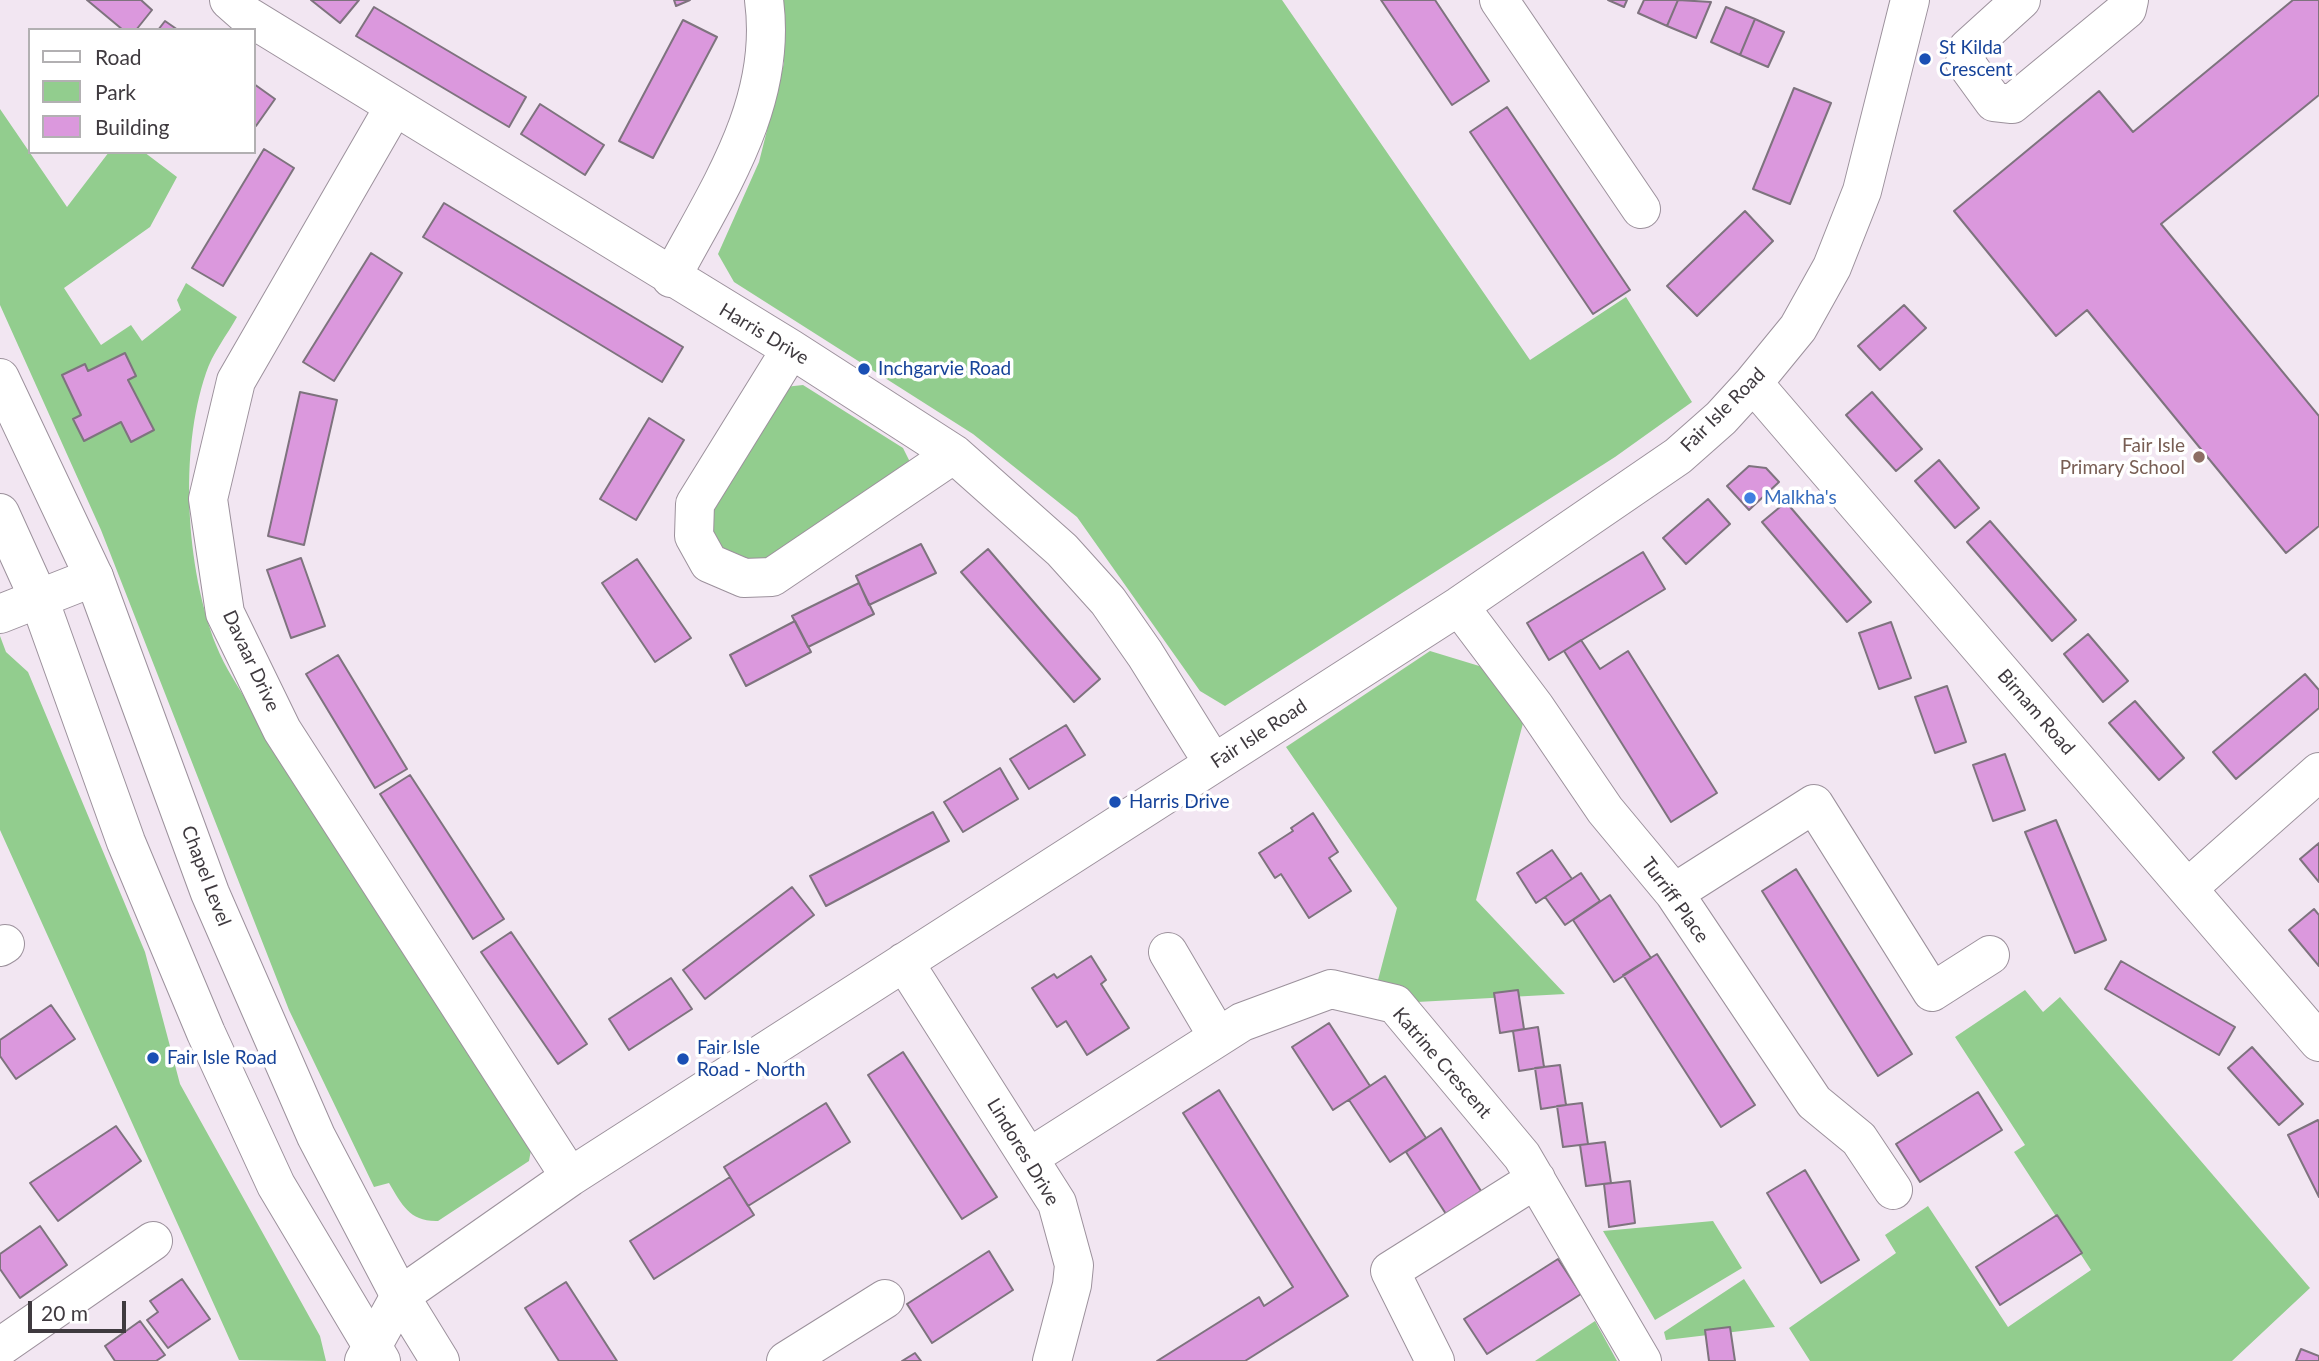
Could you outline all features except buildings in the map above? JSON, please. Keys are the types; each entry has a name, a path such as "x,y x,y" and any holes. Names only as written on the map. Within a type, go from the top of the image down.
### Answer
{"street":[{"name":"Harris Drive","path":"229,0 246,15 790,349 954,454 1062,550 1108,601 1145,654 1213,763"},
{"path":"671,278 747,135 758,99 765,57 764,0"},
{"path":"1499,0 1641,209"},
{"name":"Fair Isle Road","path":"400,1296 570,1177 1459,606 1678,456 1721,418 1798,328 1832,267 1862,191 1907,0"},
{"path":"2021,0 1968,48 1965,62 1994,102 2012,104 2127,9 2129,0"},
{"name":"Davaar Drive","path":"394,107 236,381 208,499 225,613 282,730 570,1177"},
{"path":"790,349 695,504 695,536 709,563 744,578 772,577 954,454"},
{"name":"Chapel Level","path":"0,378 94,577 210,893 316,1136 400,1296 440,1361"},
{"name":"Birnam Road","path":"1753,383 2319,1042"},
{"path":"0,513 39,598 127,842 206,1033 276,1185 373,1356"},
{"path":"0,614 94,577"},
{"name":"Turriff Place","path":"1459,606 1535,707 1605,810 1674,892 1814,1102 1859,1139 1893,1190"},
{"path":"2188,888 2319,772"},
{"path":"1674,892 1814,804 1932,992 1990,955"},
{"path":"1168,952 1218,1037"},
{"name":"Lindores Drive","path":"904,962 1057,1203 1074,1265 1072,1285 1052,1361"},
{"name":"Katrine Crescent","path":"1030,1157 1241,1022 1331,989 1395,1004 1522,1156 1643,1361"},
{"path":"1435,1361 1390,1271 1536,1180"},
{"path":"0,1347 152,1241"},
{"path":"373,1356 400,1296"},
{"path":"786,1361 885,1299"}],"green space":[{"path":"779,0 1282,0 1530,360 1626,297 1692,402 1615,457 1225,706 1200,691 1077,517 973,434 734,282 718,254 759,162 784,63"},
{"path":"0,109 28,150 28,154 31,154 67,207 107,154 147,154 177,177 150,227 64,288 101,345 131,325 142,341 181,310 177,300 186,283 237,317 206,373 197,404 189,473 198,581 216,645 252,710 531,1150 529,1161 438,1221 420,1219 408,1211 389,1183 374,1187 289,1010 101,530 0,305"},
{"path":"803,385 903,448 912,466 771,558 758,561 730,558 711,535 712,505 785,387"},
{"path":"0,636 6,652 28,672 145,952 180,1084 320,1336 326,1361 239,1360 0,830"},
{"path":"1430,651 1499,672 1526,712 1476,900 1565,994 1417,1002 1378,980 1397,908 1286,747"},
{"path":"2025,990 2043,1012 2060,997 2310,1288 2232,1361 1810,1361 1789,1328 1896,1253 1885,1235 1928,1206 2008,1327 2091,1270 2014,1152 2025,1145 1955,1037"},
{"path":"1713,1221 1742,1268 1655,1320 1603,1231"},
{"path":"1744,1279 1775,1327 1666,1340 1664,1332"},
{"path":"1595,1321 1617,1361 1535,1361"}],"place":[{"name":"St Kilda Crescent","path":"1925,59"},
{"name":"Inchgarvie Road","path":"864,369"},
{"name":"Fair Isle Primary School","path":"2199,457"},
{"name":"Malkha's","path":"1750,498"},
{"name":"Harris Drive","path":"1115,802"},
{"name":"Fair Isle Road","path":"153,1058"},
{"name":"Fair Isle Road - North","path":"683,1059"}]}
